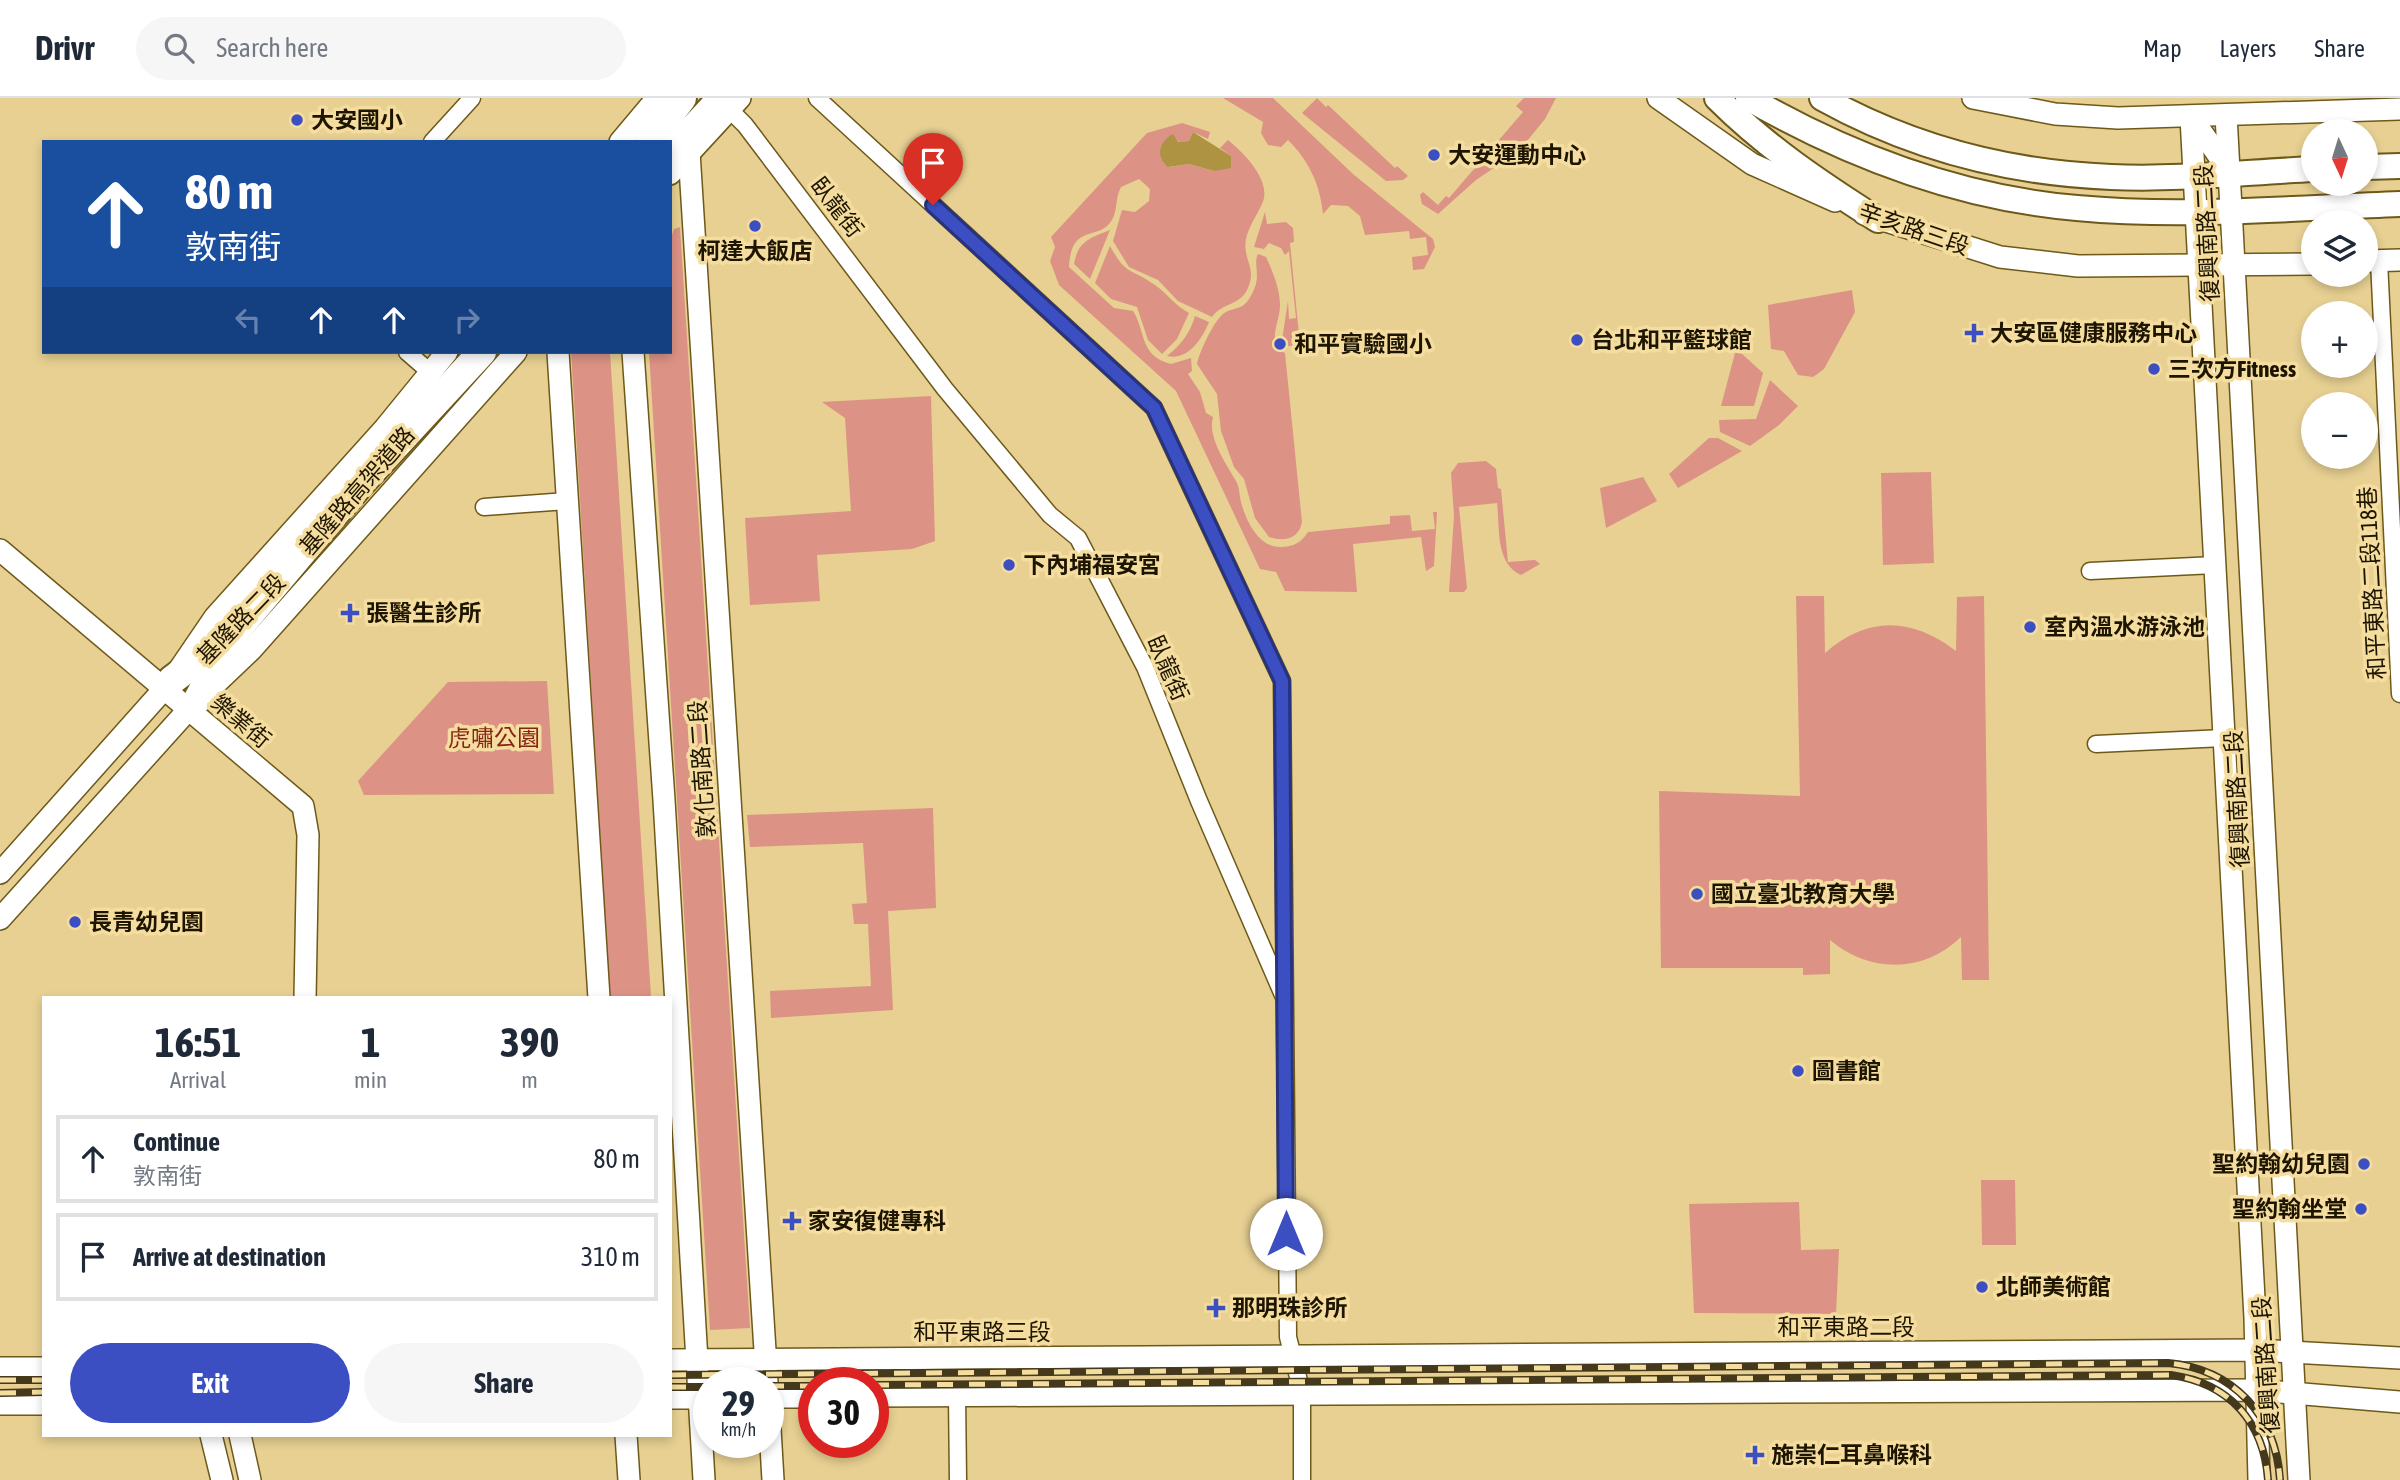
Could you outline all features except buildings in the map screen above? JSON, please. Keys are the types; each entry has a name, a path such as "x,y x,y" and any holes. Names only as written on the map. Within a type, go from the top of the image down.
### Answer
{"highway":[{"path":"632,138 682,98"},
{"path":"675,149 703,98"},
{"path":"675,149 731,102"},
{"name":"基隆路高架道路","path":"193,704 234,633 358,486 480,354"},
{"name":"基隆路高架道路","path":"168,684 234,633"}],"main road":[{"path":"632,138 657,98"},
{"name":"辛亥路三段","path":"1658,98 1752,164 1878,220 2000,257 2078,266 2301,264"},
{"path":"1717,98 1742,123 1803,173 1878,220"},
{"path":"1748,98 1802,129 1890,167 1982,193 2076,208 2196,211 2400,204"},
{"path":"1822,98 1902,136 2006,166 2115,178 2301,169"},
{"path":"1973,98 2055,114 2118,118 2400,109"},
{"path":"2208,116 2230,172"},
{"name":"復興南路二段","path":"2208,116 2194,175 2255,1350 2259,1480"},
{"name":"復興南路二段","path":"2208,116 2230,172 2299,1480"},
{"name":"敦化南路二段","path":"675,149 766,1367"},
{"path":"2378,167 2400,166"},
{"name":"基隆路二段","path":"0,873 168,684 215,617 385,428 445,354"},
{"name":"基隆路二段","path":"0,919 193,704 251,650 514,354"},
{"path":"558,354 599,996"},
{"name":"敦化南路二段","path":"632,354 664,800 698,1367"},
{"name":"樂業街","path":"0,550 193,704 303,806 308,835 305,996"},
{"name":"和平東路二段","path":"1293,1358 2255,1350 2400,1358"},
{"name":"和平東路三段","path":"672,1360 1293,1358"},
{"path":"0,1368 42,1368"},
{"path":"889,1396 2255,1390 2400,1402"},
{"path":"672,1398 693,1398"},
{"path":"0,1404 42,1404"},
{"path":"211,1437 222,1480"},
{"path":"240,1437 250,1480"},
{"path":"626,1437 629,1480"},
{"name":"敦化南路二段","path":"704,1458 704,1480"},
{"path":"772,1458 773,1480"}],"street":[{"path":"434,140 472,98"},
{"path":"817,98 1154,408 1282,681 1286,1002"},
{"name":"臥龍街","path":"731,102 945,389 1050,514 1078,538 1145,667 1199,801 1286,1002 1287,1338 1302,1394 1303,1480"},
{"name":"和平東路二段118巷","path":"2382,261 2400,694"},
{"path":"409,354 430,372"},
{"path":"484,507 567,501"},
{"path":"2091,572 2215,565"},
{"path":"2096,744 2224,738"},
{"path":"957,1395 958,1480"}],"green space":[{"path":"1223,98 1273,98 1353,174 1433,239 1435,247 1424,269 1413,270 1412,257 1428,255 1426,237 1410,239 1409,231 1365,235 1360,216 1348,206 1331,205 1323,214 1316,183 1308,165 1295,148 1288,140 1281,147 1268,145 1261,133 1263,122"},
{"path":"1317,98 1326,107 1328,105 1395,168 1397,166 1408,176 1403,180 1386,181 1302,113"},
{"path":"1524,98 1556,98 1545,119 1519,151 1476,180 1438,214 1422,204 1420,195 1423,192 1438,205 1446,196 1449,198 1523,112 1516,106"},
{"path":"1182,123 1210,132 1208,139 1193,132 1189,141 1179,142 1175,139 1164,163 1169,167 1189,164 1214,171 1231,156 1220,148 1228,140 1249,160 1264,187 1262,204 1246,239 1251,277 1246,292 1212,317 1178,301 1158,280 1129,267 1113,241 1122,210 1135,212 1149,201 1150,189 1139,179 1121,187 1114,216 1107,226 1080,238 1075,244 1069,267 1114,308 1133,311 1153,355 1171,364 1191,358 1192,371 1188,374 1200,392 1206,413 1213,417 1215,442 1237,484 1246,517 1260,538 1273,546 1285,547 1300,541 1308,532 1390,524 1390,516 1410,515 1412,531 1435,529 1433,512 1437,512 1434,566 1426,571 1421,537 1353,544 1357,592 1285,591 1276,572 1260,569 1176,391 1059,285 1050,261 1055,247 1051,237 1147,133"},
{"path":"1265,212 1267,224 1286,222 1293,228 1294,242 1290,243 1300,345 1288,346 1282,340 1288,301 1289,319 1296,318 1289,251 1285,255 1281,248 1269,243 1264,249 1254,247"},
{"path":"680,227 750,1328 710,1330 649,354 672,354 674,229"},
{"path":"1110,230 1090,279 1074,264 1078,250 1086,241"},
{"path":"1110,246 1125,267 1155,285 1189,313 1177,339 1162,354 1148,340 1137,307 1111,299 1095,283"},
{"path":"1258,254 1266,257 1279,293 1280,311 1275,338 1278,349 1285,353 1302,522 1294,536 1285,539 1269,537 1255,518 1244,479 1234,467 1221,431 1217,394 1197,364 1217,321 1226,312 1241,307 1249,299 1256,284"},
{"path":"1852,290 1855,312 1824,369 1813,377 1798,375 1784,351 1771,349 1768,305"},
{"path":"1195,316 1209,322 1198,342 1188,352 1175,357 1167,356 1184,338"},
{"path":"1735,353 1741,353 1763,373 1754,406 1721,406"},
{"path":"571,354 610,354 651,996 610,996"},
{"path":"1770,380 1798,406 1779,425 1750,446 1720,432 1719,420 1756,419"},
{"path":"931,396 935,541 912,549 817,555 820,601 750,605 745,518 851,511 845,418 822,402"},
{"path":"1709,438 1718,438 1742,451 1678,488 1669,474"},
{"path":"1486,461 1496,469 1498,488 1501,489 1508,562 1535,560 1540,564 1521,575 1507,562 1500,544 1497,503 1459,507 1467,588 1464,592 1449,592 1454,516 1451,473 1458,463"},
{"path":"1931,472 1934,563 1883,565 1881,473"},
{"path":"1643,477 1657,501 1606,528 1600,488"},
{"path":"1796,596 1824,596 1825,653 1858,632 1891,625 1923,632 1956,651 1957,597 1984,596 1989,980 1962,980 1961,937 1930,958 1896,965 1862,959 1830,940 1830,974 1803,975 1803,968 1661,968 1659,791 1800,796"},
{"name":"虎嘯公園","path":"547,681 554,794 364,795 358,781 448,682"},
{"path":"933,808 936,908 888,911 893,1010 771,1018 770,991 871,986 868,924 854,924 852,904 867,903 863,843 750,847 747,815"},
{"path":"1981,1180 2015,1180 2016,1245 1982,1245"},
{"path":"1799,1202 1801,1250 1839,1249 1836,1314 1694,1313 1689,1204"}],"shaded area":[{"path":"1193,132 1231,156 1231,168 1214,171 1189,164 1168,167 1160,154 1164,141 1173,134 1178,142 1189,141"}],"railway":[{"path":"672,1375 2168,1363 2191,1367 2212,1375 2247,1399 2270,1435 2280,1480"},
{"path":"889,1385 2171,1375 2192,1379 2210,1387 2226,1396 2240,1409 2259,1440 2268,1480"},
{"path":"0,1380 42,1380"},
{"path":"784,1386 798,1386"},
{"path":"672,1387 693,1387"},
{"path":"0,1393 42,1392"}],"place":[{"name":"大安國小","path":"297,120"},
{"name":"大安運動中心","path":"1434,155"},
{"name":"柯達大飯店","path":"755,226"},
{"name":"大安區健康服務中心","path":"1974,333"},
{"name":"台北和平籃球館","path":"1577,340"},
{"name":"和平實驗國小","path":"1280,344"},
{"name":"三次方Fitness","path":"2154,369"},
{"name":"下內埔福安宮","path":"1009,565"},
{"name":"張醫生診所","path":"350,613"},
{"name":"室內溫水游泳池","path":"2030,627"},
{"name":"國立臺北教育大學","path":"1697,894"},
{"name":"長青幼兒園","path":"75,922"},
{"name":"圖書館","path":"1798,1071"},
{"name":"聖約翰幼兒園","path":"2364,1164"},
{"name":"聖約翰坐堂","path":"2361,1209"},
{"name":"家安復健專科","path":"792,1221"},
{"name":"北師美術館","path":"1982,1287"},
{"name":"那明珠診所","path":"1216,1308"},
{"name":"施崇仁耳鼻喉科","path":"1755,1455"}],"route":[{"path":"933,205 1154,408 1282,681 1286,1234"}]}
